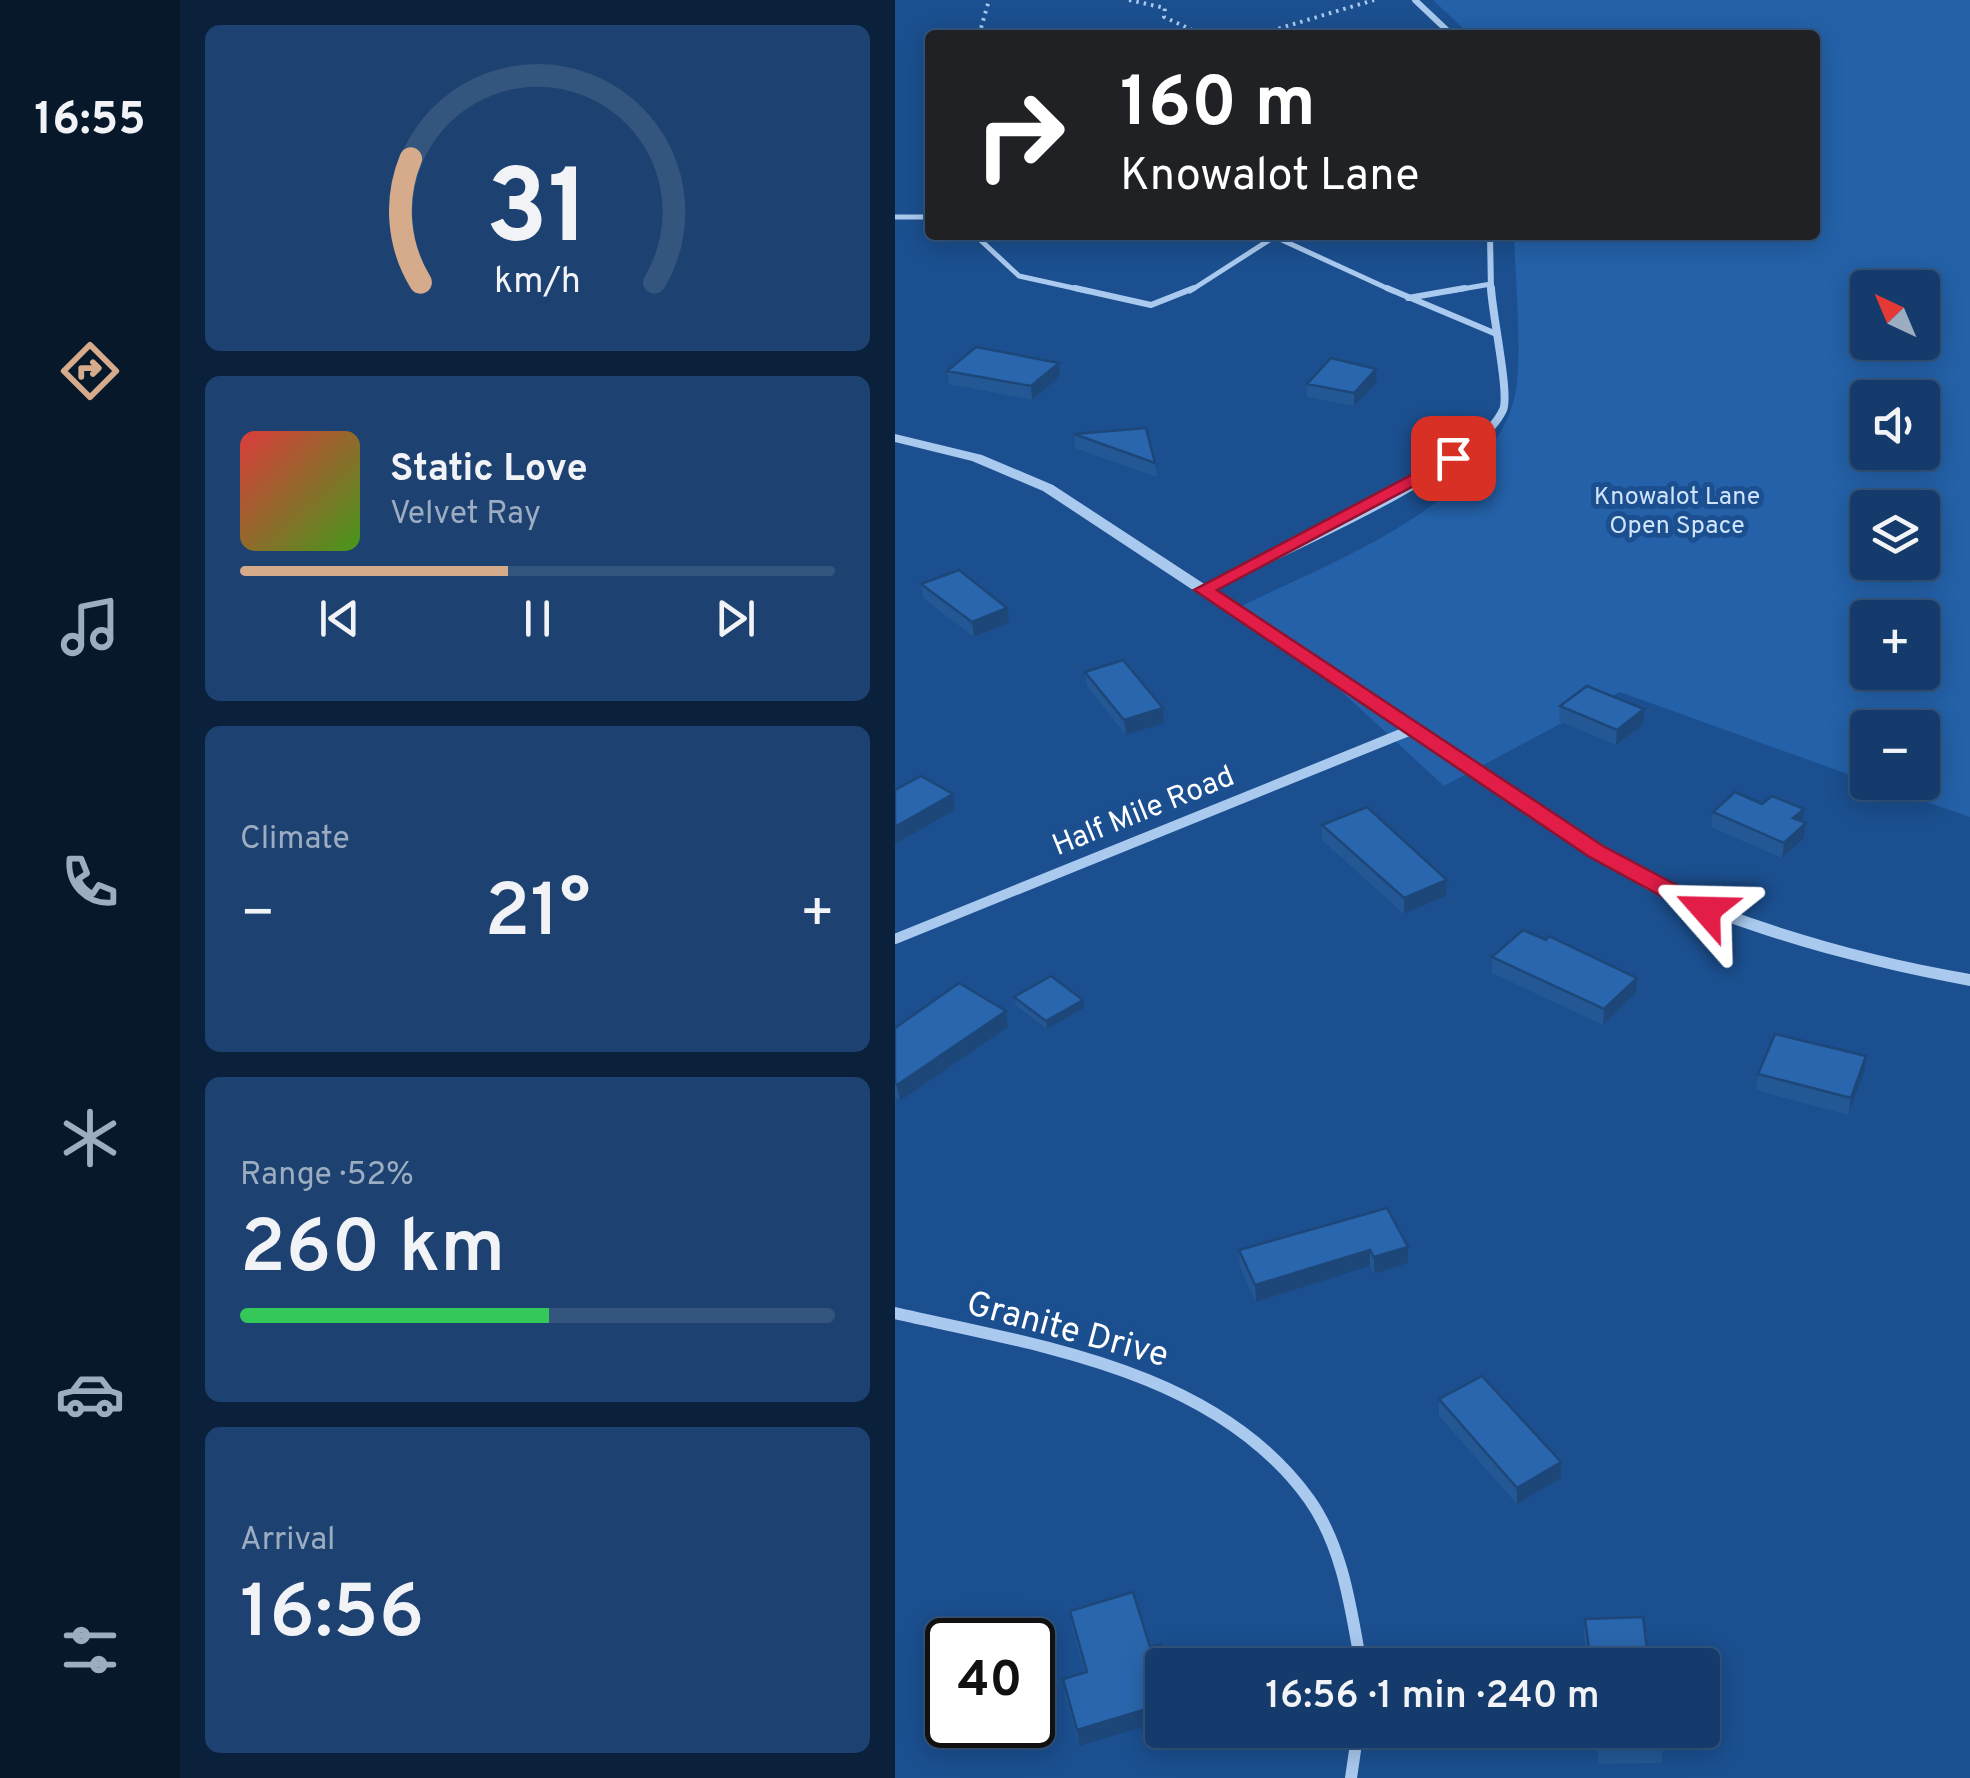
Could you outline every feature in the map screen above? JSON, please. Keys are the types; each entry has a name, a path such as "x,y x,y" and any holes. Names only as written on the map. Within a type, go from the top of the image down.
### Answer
{"street":[{"path":"1415,0 1447,30"},
{"path":"1203,590 1424,476 1486,433 1502,414 1505,398 1494,334 1490,240"},
{"path":"895,438 977,458 1022,475 1203,590 1595,851 1706,910 1832,953 1970,980"},
{"name":"Half Mile Road","path":"895,939 1411,730"},
{"name":"Granite Drive","path":"895,1313 1142,1375 1187,1395 1250,1437 1277,1462 1333,1539 1351,1585 1359,1648"},
{"path":"1351,1778 1355,1748"}],"lane":[{"path":"895,217 925,217"},
{"path":"980,240 1019,276 1151,304 1184,295 1266,240"},
{"path":"1281,240 1494,334"},
{"path":"1408,298 1491,284"}],"path":[{"path":"980,30 989,0"},
{"path":"1129,0 1165,8 1164,17 1192,30"},
{"path":"1274,30 1373,0"}],"green space":[{"name":"Knowalot Lane Open Space","path":"1433,0 1970,0 1970,817 1921,800 1940,800 1940,710 1850,710 1850,775 1620,692 1444,786 1341,691 1233,610 1357,551 1439,500 1473,469 1499,434 1515,395 1514,240 1820,240 1820,30 1465,30"}],"building":[{"path":"976,347 1059,363 1031,386 947,371"},
{"path":"1331,358 1376,369 1354,393 1307,384"},
{"path":"1146,428 1155,463 1074,434"},
{"path":"959,570 1007,608 972,622 921,584"},
{"path":"1123,660 1163,708 1124,720 1085,672"},
{"path":"1587,686 1644,709 1617,730 1560,706"},
{"path":"921,776 953,794 895,827 895,790"},
{"path":"1735,792 1762,804 1772,796 1804,809 1793,818 1806,823 1784,843 1713,812"},
{"path":"1367,807 1447,880 1404,898 1322,825"},
{"path":"1523,930 1546,940 1549,936 1637,978 1604,1009 1492,957"},
{"path":"1051,976 1083,1000 1046,1021 1014,997"},
{"path":"959,983 1006,1011 897,1085 895,1028"},
{"path":"1775,1034 1866,1056 1851,1098 1758,1074"},
{"path":"1387,1208 1408,1247 1374,1257 1370,1250 1255,1285 1239,1250"},
{"path":"1482,1376 1561,1462 1517,1488 1439,1399"},
{"path":"1133,1592 1150,1647 1160,1644 1161,1648 1145,1648 1145,1709 1077,1730 1063,1679 1087,1672 1070,1611"},
{"path":"1643,1617 1647,1648 1589,1648 1585,1619"}],"route":[{"path":"1453,458 1380,500 1203,590 1595,851 1652,885 1706,910"}]}
